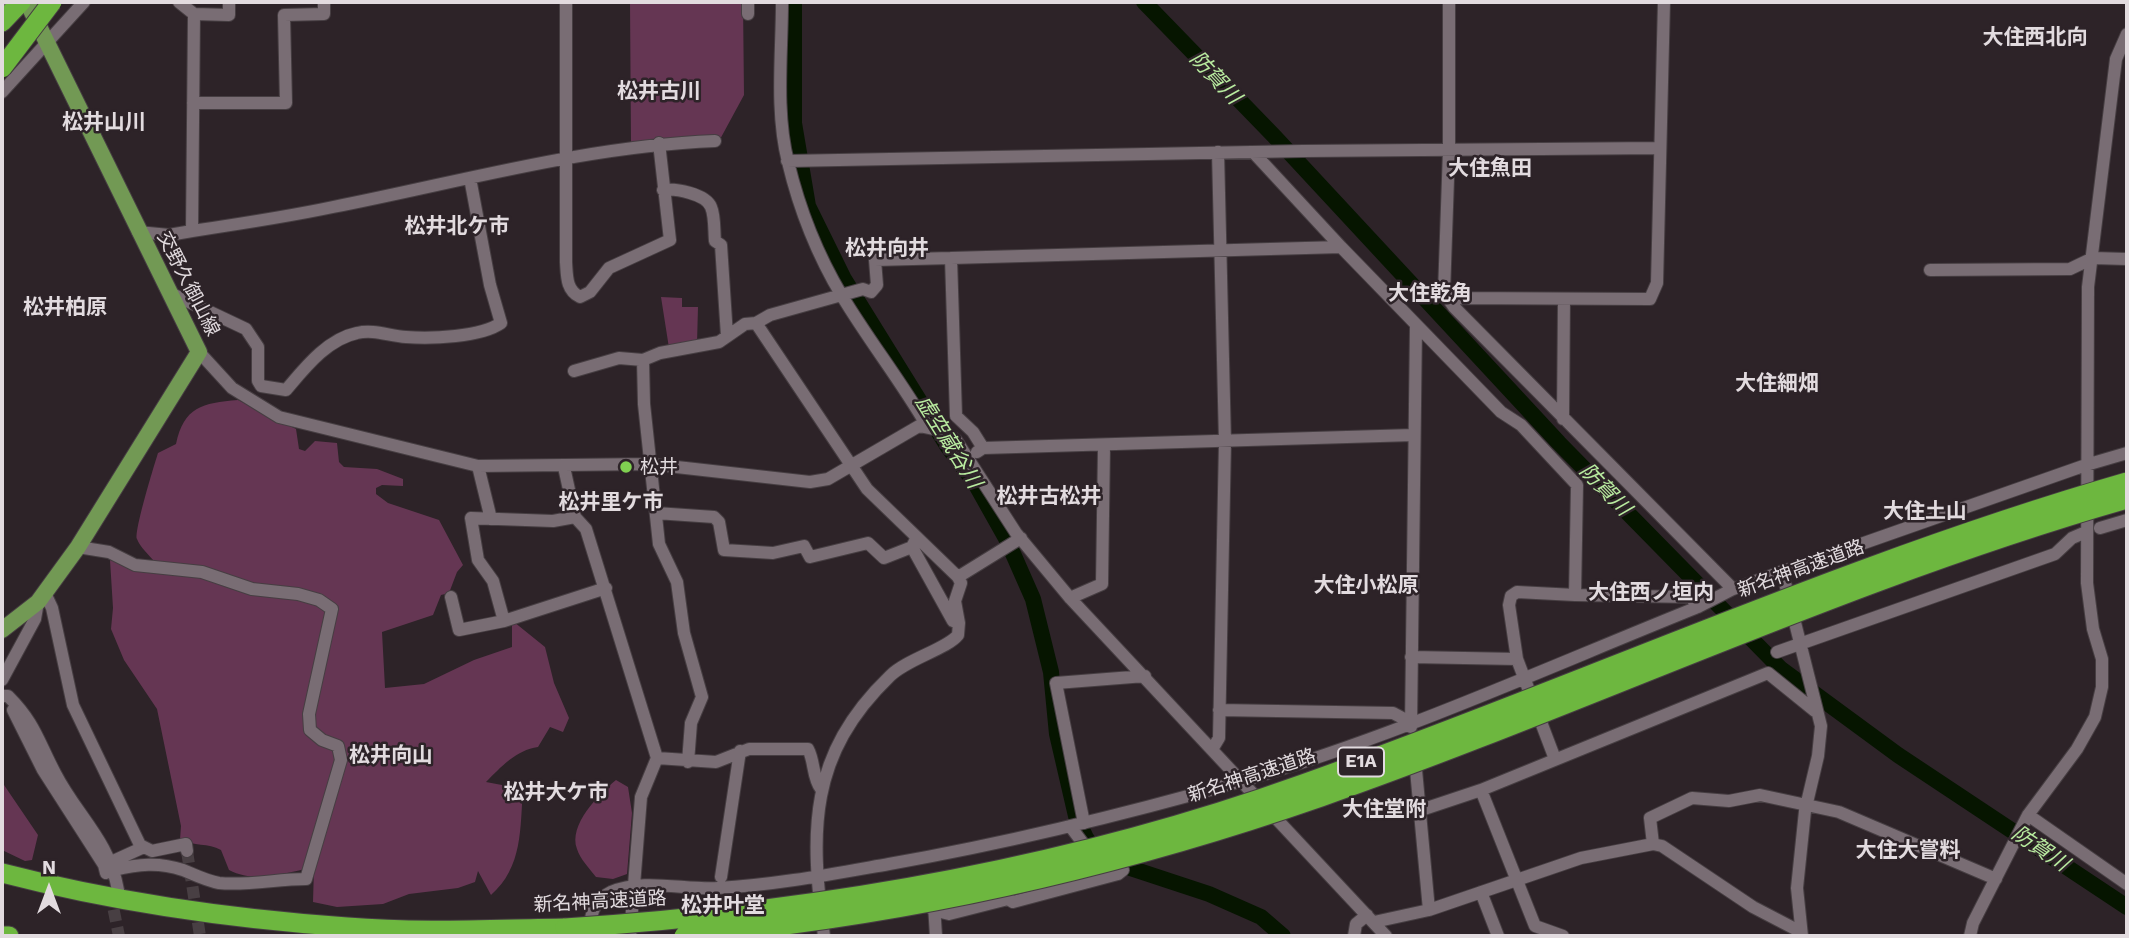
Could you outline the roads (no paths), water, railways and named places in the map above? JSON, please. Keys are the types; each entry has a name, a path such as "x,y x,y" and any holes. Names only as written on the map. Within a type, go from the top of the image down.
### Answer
{"highway":[{"path":"2,6 6,2"},
{"path":"2,22 21,2"},
{"path":"2,47 46,2"},
{"path":"2,60 53,2"},
{"path":"2,68 53,2"},
{"name":"新名神高速道路","path":"2,873 138,902 349,927 565,928 705,917 812,904 1032,862 1189,821 1302,785 1786,598 1964,534 2127,482"},
{"name":"新名神高速道路","path":"684,936 838,918 958,896 1091,865 1208,833 1321,797 1818,606 2127,499"},
{"path":"2,936 9,936"}],"main road":[{"name":"交野久御山線","path":"2,630 41,597 78,547 199,352 27,2"}],"street":[{"path":"2,92 84,2"},
{"path":"179,2 194,14 229,15 229,2"},
{"path":"193,103 286,103 284,15 324,14 324,2"},
{"path":"566,2 568,283 573,293 580,297 590,292 609,268 670,240 659,143"},
{"path":"782,2 782,125 788,161 815,240 842,295 934,428 956,440 1021,538 1070,598 1386,936"},
{"path":"1449,2 1450,150 1444,296 1733,589"},
{"path":"1444,296 1650,299 1657,283 1664,2"},
{"path":"192,232 194,14"},
{"path":"1970,936 1973,923 2025,820 2077,749 2095,717 2102,687 2102,659 2093,629 2087,583 2088,287 2116,59 2127,34"},
{"path":"138,232 192,232 331,208 566,158 659,143 715,141"},
{"path":"788,161 1273,151 1660,148"},
{"path":"1213,748 1219,738 1225,442 1218,152"},
{"path":"1253,152 1501,412 1521,425 1577,485 1575,595"},
{"path":"170,293 246,329 258,347 258,382 272,389 286,390 304,366 356,333 376,332 405,337 489,332 501,323 490,285 470,178"},
{"path":"663,190 684,192 708,202 711,208 715,241 721,245 727,336"},
{"path":"574,371 619,358 643,360 660,353 719,342 746,324 756,323 770,315 863,289 875,290 875,260 1341,247"},
{"path":"951,258 956,416 983,448"},
{"path":"1930,270 2070,269 2093,258 2127,259"},
{"path":"1563,419 1564,299"},
{"path":"756,323 881,506 914,543 958,577 961,583 955,601 958,635"},
{"path":"1416,324 1410,722 1429,910"},
{"path":"199,352 232,388 279,417 478,466 650,464 810,482 828,479 852,467 905,432 934,428"},
{"path":"643,360 643,404 659,544 677,582 684,633 702,697 691,723 688,762"},
{"path":"968,459 983,448 1104,447 1413,436"},
{"path":"1070,598 1102,584 1104,447"},
{"path":"589,936 590,914 596,904 614,891 634,887 719,888 817,877 934,856 1084,823 1243,780 1410,722 1698,607 1733,589 2127,453"},
{"path":"478,466 491,519"},
{"path":"564,467 575,517 586,528 657,758 641,797 630,936"},
{"path":"656,513 714,517 719,522 724,551 774,553 804,546 810,557 868,543 884,558 914,543"},
{"path":"504,621 493,581 478,560 471,518 553,521 575,517"},
{"path":"2100,528 2127,520"},
{"path":"1777,652 2055,554 2071,538 2087,532"},
{"path":"958,577 1021,538"},
{"path":"914,543 950,613 958,635"},
{"path":"78,547 109,552 135,565 202,572 252,589 298,594 319,600 332,609 309,714 310,730 322,740 338,746 341,760 306,879 216,883 181,870 142,863 112,866"},
{"path":"1783,571 1821,726 1818,757 1807,806 1797,888 1802,934"},
{"path":"451,597 459,630 504,621 606,588"},
{"path":"1555,760 1517,659 1509,605 1511,596 1517,593 1691,597 1698,607"},
{"path":"2,680 35,619 41,597 52,608 73,705 144,847 152,851 186,844 187,851"},
{"path":"824,936 817,877 816,832 821,789 834,753 868,698 892,674 958,635"},
{"path":"1411,657 1517,659"},
{"path":"1421,810 1481,790 1768,673 1815,709"},
{"path":"1084,823 1056,683 1145,676"},
{"path":"8,696 28,716 55,775 105,847 112,866 114,890 104,865 43,770 18,715 2,697 8,696"},
{"path":"1220,710 1393,713 1410,722"},
{"path":"657,758 716,762 740,751 808,749 813,759 814,780 821,789"},
{"path":"721,877 740,751"},
{"path":"1481,790 1535,926 1563,936"},
{"path":"1653,844 1650,818 1692,798 1729,801 1760,796 1839,812 1996,879"},
{"path":"2025,820 2127,884"},
{"path":"933,910 949,914 1008,899 1013,902 1118,874 1123,870 1094,857 1070,826"},
{"path":"1354,936 1356,924 1370,919 1429,910 1581,858 1653,844 1662,846 1754,907 1802,934"},
{"path":"112,866 144,847"},
{"path":"934,856 938,871 933,910 936,936"},
{"path":"986,878 991,903"},
{"path":"1481,892 1498,936"}],"waterway":[{"name":"虚空蔵谷川","path":"794,2 794,123 808,206 844,279 948,447 975,483 1007,540 1033,599 1051,672 1057,734 1076,816 1086,838 1096,852 1121,865 1209,894 1261,917 1283,936"},
{"name":"防賀川","path":"1144,2 1274,136 1559,443 1781,669 1898,755 2127,907"}],"tunnel":[{"path":"187,851 200,936"},
{"path":"110,892 119,936"}],"place":[{"name":"松井","path":"626,467"}],"district":[{"name":"大住西北向","path":"2035,38"},
{"name":"松井古川","path":"659,92"},
{"name":"松井山川","path":"104,123"},
{"name":"大住魚田","path":"1490,169"},
{"name":"松井北ケ市","path":"457,227"},
{"name":"松井向井","path":"887,249"},
{"name":"大住乾角","path":"1430,294"},
{"name":"松井柏原","path":"65,308"},
{"name":"大住細畑","path":"1777,384"},
{"name":"松井古松井","path":"1049,497"},
{"name":"松井里ケ市","path":"611,503"},
{"name":"大住土山","path":"1925,512"},
{"name":"大住小松原","path":"1366,586"},
{"name":"大住西ノ垣内","path":"1651,593"},
{"name":"松井向山","path":"391,756"},
{"name":"松井大ケ市","path":"556,793"},
{"name":"大住堂附","path":"1384,810"},
{"name":"大住大嘗料","path":"1908,851"},
{"name":"松井叶堂","path":"723,906"}]}
